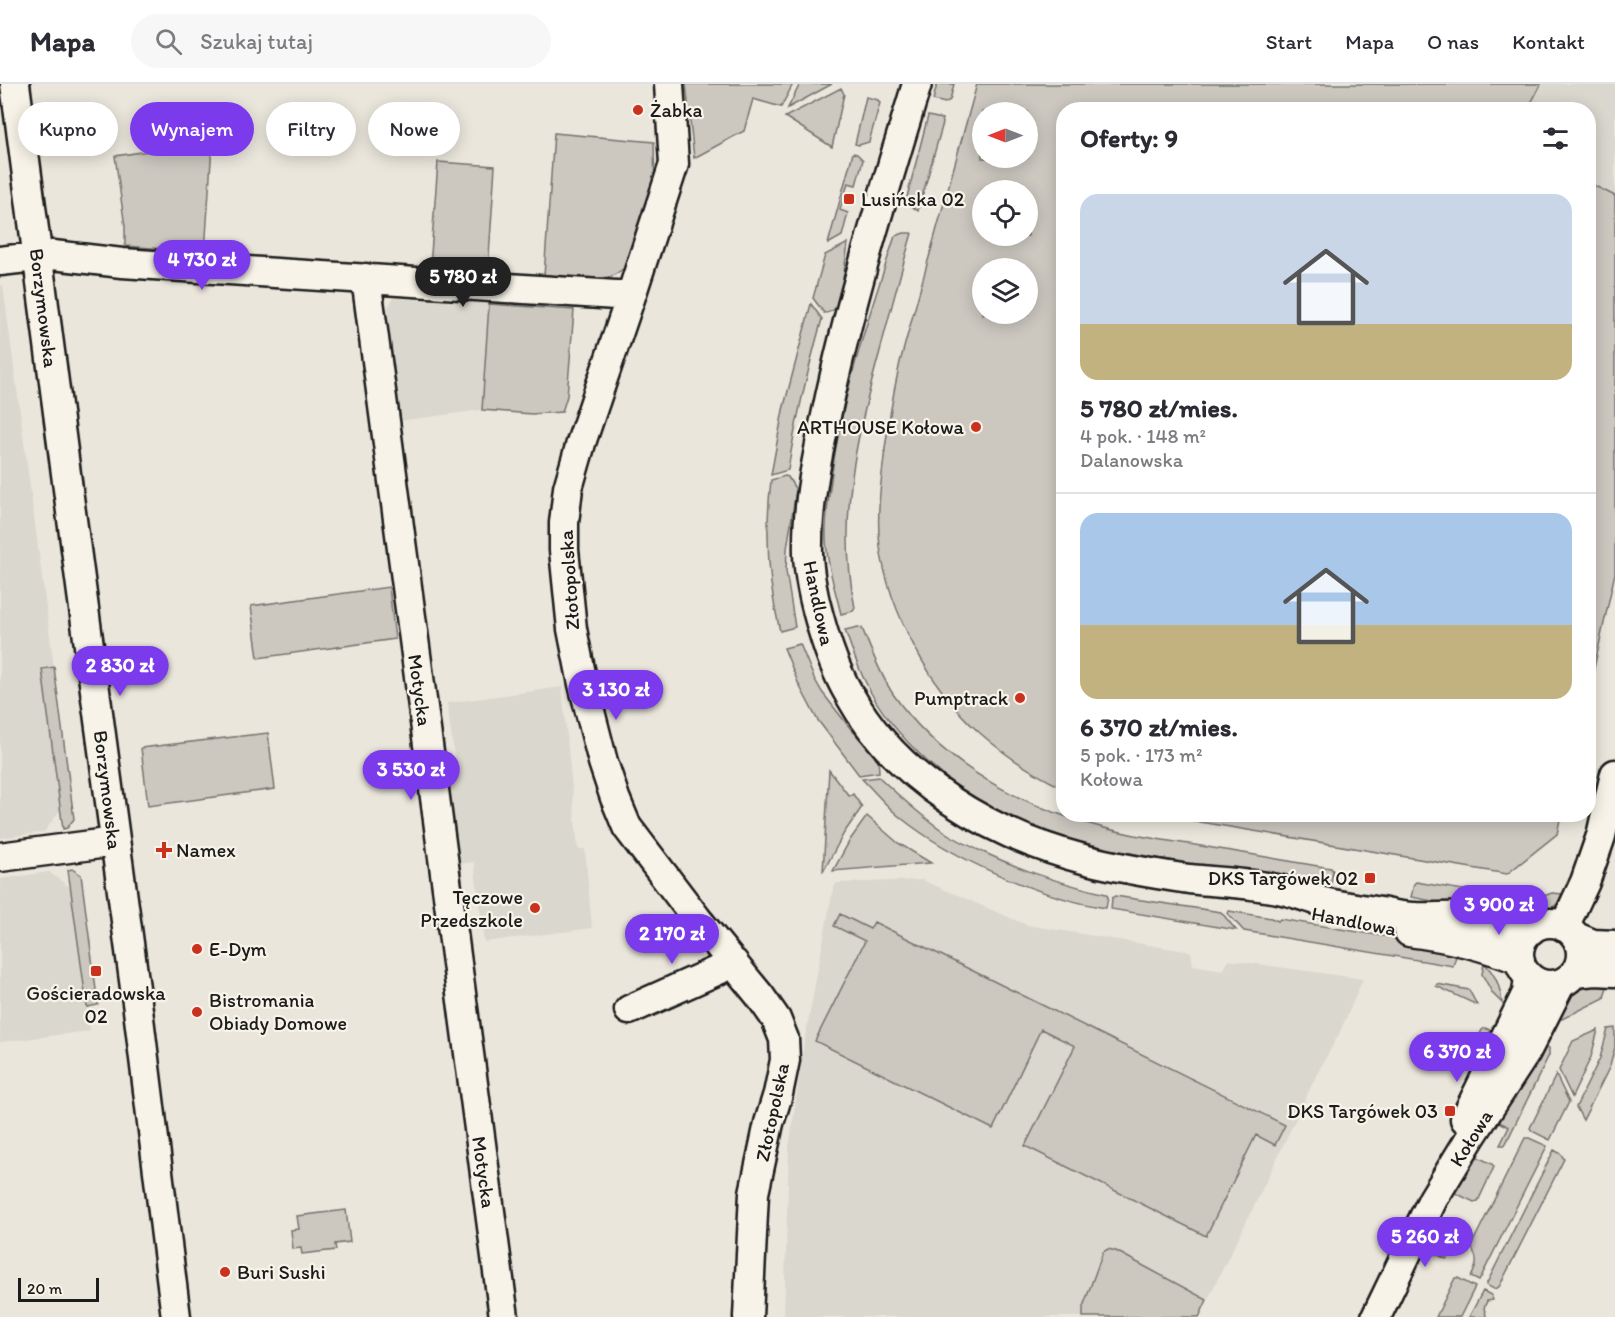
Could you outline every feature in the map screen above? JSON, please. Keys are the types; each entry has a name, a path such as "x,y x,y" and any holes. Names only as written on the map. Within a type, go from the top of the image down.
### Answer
{"street":[{"name":"Borzymowska","path":"15,84 138,1010 176,1317"},
{"name":"Złotopolska","path":"669,84 674,164 568,488 564,550 572,629 583,684 615,798 627,827 776,1019 784,1039 785,1060 754,1193 748,1317"},
{"name":"Handlowa","path":"917,84 832,388 812,498 807,541 812,591 830,654 849,695 872,729 900,759 937,791 971,813 1008,832 1063,853 1109,865 1188,878 1275,888 1328,903 1411,917 1461,917 1531,930"},
{"path":"0,261 53,255 122,263 631,296"},
{"name":"Motycka","path":"366,278 504,1317"},
{"path":"1568,978 1580,959 1581,951 1570,932 1601,836 1615,774"},
{"path":"0,857 115,842"},
{"name":"Handlowa","path":"1188,878 1306,913 1401,931 1444,936 1503,952 1524,968"},
{"path":"1615,945 1593,944 1551,923 1531,930 1519,951 1524,968 1541,984 1555,985 1568,978 1595,970 1615,972"},
{"path":"629,1010 734,963"},
{"name":"Kołowa","path":"1376,1317 1433,1199 1461,1127 1527,993 1524,968"},
{"name":"Kołowa","path":"1433,1199 1526,1052 1568,978"}],"shaded area":[{"path":"686,84 793,84 781,107 753,99 744,131 694,158"},
{"path":"800,84 832,84 788,108"},
{"path":"937,84 954,84 950,100 945,103 933,100"},
{"name":"ARTHOUSE Kołowa","path":"977,84 1541,84 1532,102 1056,102 1056,784 1009,756 962,715 929,672 903,623 885,572 880,547 879,511 887,432 900,362 972,102 972,168 1038,168 1038,102 972,102"},
{"path":"1541,84 1615,84 1615,196 1596,186 1596,102 1532,102"},
{"path":"841,88 844,94 832,147 785,117"},
{"path":"866,97 878,100 880,103 869,142 859,145 855,144"},
{"path":"928,116 942,119 943,123 918,211 910,205 907,197"},
{"path":"554,133 654,142 655,194 626,267 611,277 544,276"},
{"path":"853,153 863,160 856,185 848,183 840,210 848,213 842,236 828,244"},
{"path":"130,154 130,156 211,156 205,252 125,246 125,227 115,156"},
{"path":"438,162 495,166 488,271 430,267"},
{"path":"1596,186 1615,196 1615,573 1596,659"},
{"path":"912,233 863,415 852,478 848,542 855,608 853,611 841,614 829,567 826,536 827,511 835,456 856,360 875,298 895,236"},
{"path":"848,243 840,302 834,310 824,313 813,298 825,255"},
{"path":"3,285 54,667 42,669 61,809 44,832 0,838 0,286"},
{"path":"393,298 489,304 482,410 399,421 385,314"},
{"path":"489,304 574,310 567,396 562,412 532,414 482,410"},
{"path":"811,304 822,319 803,394 788,470 771,475 783,410"},
{"path":"785,476 796,490 786,571 795,627 780,631 770,575 768,518 771,480"},
{"path":"389,587 395,639 258,658 251,606"},
{"path":"862,628 893,694 915,722 940,746 967,768 997,786 1056,813 1056,822 1084,822 1130,834 1331,868 1333,871 1331,883 1284,878 1281,875 1216,869 1144,856 1071,839 1001,813 959,788 901,735 871,692 845,630"},
{"path":"800,644 822,692 850,728 878,758 879,772 859,775 817,719 799,685 784,648"},
{"path":"54,667 74,819 67,828 63,829 42,669"},
{"path":"562,687 578,849 585,849 592,928 484,942 474,862 458,864 445,773 455,762 447,703"},
{"path":"268,733 275,789 148,806 141,748"},
{"path":"829,770 849,796 853,794 862,807 844,833 823,872"},
{"path":"879,777 918,812 952,837 1028,871 1106,894 1108,897 1106,908 1080,903 1026,886 998,875 946,848 901,818 862,779"},
{"path":"867,816 898,843 931,863 833,871 850,840"},
{"path":"1200,822 1560,822 1557,834 1507,874"},
{"path":"72,869 81,875 98,1005 87,1007 68,870"},
{"path":"49,872 72,889 90,1031 0,1042 0,879"},
{"path":"922,880 1027,925 1191,952 1193,965 1223,970 1229,960 1363,979 1339,1034 1319,1070 1199,1317 784,1317 789,1148 804,1043 833,889 837,883"},
{"path":"1416,882 1475,892 1469,908 1411,897"},
{"path":"1552,893 1562,894 1557,904 1550,909 1524,918 1502,911"},
{"path":"1115,896 1221,912 1236,930 1111,909 1112,898"},
{"path":"1229,911 1458,950 1453,966 1244,931 1228,914"},
{"path":"840,914 870,929 874,922 1285,1125 1275,1145 1256,1135 1206,1236 1025,1146 1075,1046 1041,1029 993,1129 815,1041 865,941 834,926"},
{"path":"1484,963 1497,981 1502,1003 1493,994 1482,974"},
{"path":"1608,983 1604,998 1562,1019 1555,1018 1576,992"},
{"path":"1437,984 1469,990 1477,1005 1436,986"},
{"path":"1485,1028 1497,1033 1483,1060 1470,1054"},
{"path":"1615,1028 1615,1047 1610,1066 1583,1120 1576,1107 1600,1058 1608,1029"},
{"path":"1598,1030 1591,1057 1572,1097 1559,1070 1573,1041"},
{"path":"1541,1044 1549,1048 1549,1055 1505,1145 1500,1145 1509,1127 1492,1118"},
{"path":"1556,1075 1569,1102 1550,1140 1530,1128"},
{"path":"1525,1138 1547,1146 1479,1281 1471,1277 1476,1262 1471,1246"},
{"path":"1554,1150 1564,1159 1499,1287 1494,1289 1486,1285"},
{"path":"1474,1155 1494,1167 1478,1201 1474,1202 1455,1193"},
{"path":"346,1210 350,1242 335,1244 336,1250 302,1254 301,1248 293,1249 291,1230 299,1229 297,1216"},
{"path":"1443,1218 1463,1229 1446,1259 1427,1250"},
{"path":"1108,1249 1116,1251 1207,1300 1199,1317 1083,1317 1083,1307 1103,1252"},
{"path":"1455,1278 1475,1287 1460,1317 1436,1317"},
{"path":"1483,1291 1491,1295 1493,1300 1487,1301 1484,1308 1485,1317 1469,1317"}],"place":[{"name":"Żabka","path":"638,110"},
{"name":"Lusińska 02","path":"849,199"},
{"name":"ARTHOUSE Kołowa","path":"976,427"},
{"name":"Pumptrack","path":"1020,698"},
{"name":"Namex","path":"164,850"},
{"name":"DKS Targówek 02","path":"1370,878"},
{"name":"Tęczowe Przedszkole","path":"535,908"},
{"name":"E-Dym","path":"197,949"},
{"name":"Gościeradowska 02","path":"96,971"},
{"name":"Bistromania Obiady Domowe","path":"197,1012"},
{"name":"DKS Targówek 03","path":"1450,1111"},
{"name":"Buri Sushi","path":"225,1272"}]}
